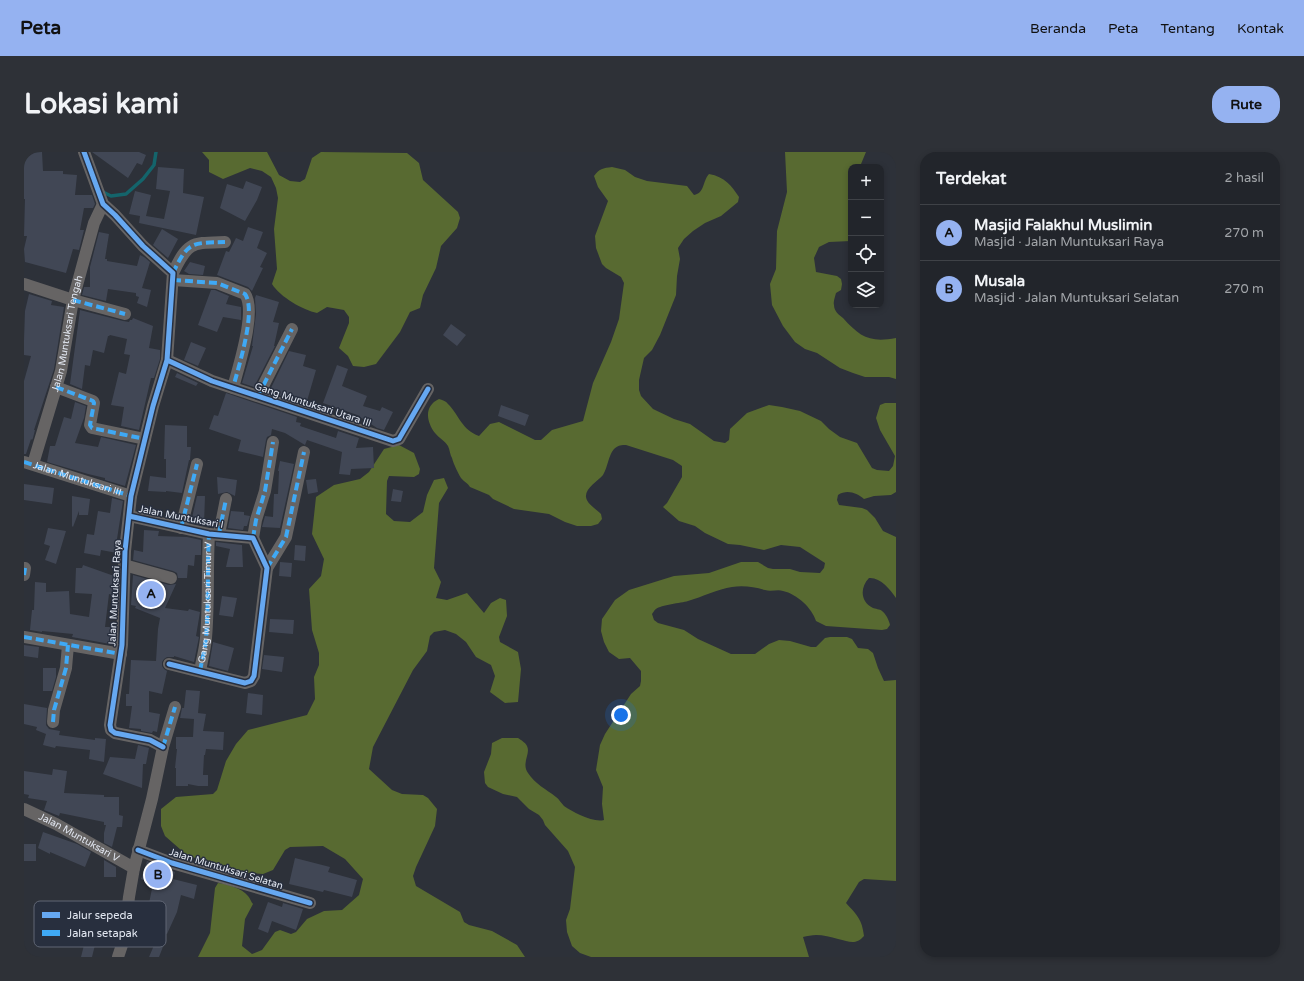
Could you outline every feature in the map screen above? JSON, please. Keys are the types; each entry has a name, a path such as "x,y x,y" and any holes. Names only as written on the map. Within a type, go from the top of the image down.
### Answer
{"street":[{"path":"84,152 103,204 173,277 216,283 245,294 248,298 249,321 233,388"},
{"name":"Jalan Muntuksari Tengah","path":"28,463 61,371 70,311 94,223 103,204"},
{"path":"173,277 181,256 193,245 202,242 225,242"},
{"name":"Jalan Muntuksari Raya","path":"163,747 150,740 115,734 111,730 110,725 121,654 124,564 131,496 153,406 167,360 173,277"},
{"path":"24,284 73,300 125,314"},
{"path":"258,396 292,329"},
{"name":"Gang Muntuksari Utara III","path":"167,360 212,381 393,441 400,439 428,389"},
{"path":"56,387 93,401 94,403 90,425 92,428 145,439"},
{"path":"267,568 253,538 256,520 265,491 273,442"},
{"path":"169,664 245,683 251,681 254,676 267,568 286,537 304,452"},
{"name":"Jalan Muntuksari III","path":"28,463 131,496"},
{"path":"180,528 197,464"},
{"name":"Gang Muntuksari Timur V","path":"200,671 206,640 208,564 214,534 226,499"},
{"name":"Jalan Muntuksari I","path":"129,516 180,528 214,534 253,538"},
{"path":"124,564 171,578"},
{"path":"24,637 121,654"},
{"path":"53,722 54,710 66,668 68,645"},
{"path":"129,901 138,850 152,799 163,747 175,707"},
{"name":"Jalan Muntuksari V","path":"24,809 56,824 134,868"},
{"name":"Jalan Muntuksari Selatan","path":"138,850 172,863 310,903"},
{"path":"118,957 121,947"}],"green space":[{"path":"202,152 267,152 279,175 290,181 300,182 305,179 312,158 321,152 407,153 419,163 423,180 458,212 460,218 457,228 441,246 436,268 423,295 420,308 410,312 400,332 376,364 364,367 353,366 348,356 339,348 349,323 349,317 344,310 327,307 317,313 311,311 299,306 280,294 272,284 277,269 274,229 278,198 276,188 271,177 262,171 250,168 223,179 209,172 209,160"},
{"path":"785,152 866,152 861,164 848,164 848,241 829,242 819,247 814,258 816,272 837,276 841,279 841,290 836,293 834,302 835,309 838,314 855,330 866,337 879,340 896,338 896,379 889,377 865,377 840,368 817,353 805,349 795,342 783,326 772,305 770,284 776,269 777,231 787,192"},
{"path":"612,167 625,170 635,177 647,181 687,186 694,195 698,194 702,190 705,180 709,174 715,175 727,182 739,197 738,202 721,216 705,223 693,231 684,239 678,248 680,259 676,295 660,335 652,350 644,358 639,380 639,390 641,396 653,409 674,419 690,424 714,441 725,443 729,440 730,429 747,413 769,405 800,411 821,421 840,437 857,443 872,468 889,471 893,466 895,456 880,430 876,418 880,405 885,403 896,403 896,492 891,495 874,496 864,499 858,495 845,492 838,495 837,500 839,505 867,510 875,518 883,531 896,537 896,598 884,584 873,578 869,578 863,590 866,602 873,608 881,610 886,615 890,625 887,629 882,630 826,626 816,621 811,611 799,598 794,595 781,590 767,591 745,586 727,588 688,601 662,606 656,609 652,614 654,620 658,623 684,630 698,639 731,654 755,654 769,644 779,640 816,647 825,638 847,637 852,639 858,648 868,649 873,653 884,681 896,680 896,881 864,879 859,882 846,903 862,925 864,936 855,942 821,935 803,937 809,957 591,957 580,953 572,946 567,932 566,920 570,909 575,867 568,851 545,825 539,815 529,809 517,797 503,794 488,787 485,783 484,772 491,754 492,743 502,738 518,738 527,746 528,752 525,766 528,773 534,780 572,811 594,820 604,820 602,804 603,787 596,770 600,745 605,734 631,694 640,686 641,681 641,671 630,658 619,659 609,652 604,642 601,631 602,619 615,600 629,590 674,576 709,573 741,562 758,562 768,568 790,569 800,572 820,573 824,568 825,563 800,547 781,545 764,550 728,544 705,533 695,526 679,521 663,507 667,503 682,477 682,466 673,460 626,445 616,448 610,455 603,475 586,494 588,502 601,514 602,519 598,524 591,526 577,526 549,514 514,509 493,499 489,495 470,487 459,474 448,446 432,428 428,419 428,414 431,406 439,399 447,403 461,422 469,430 479,436 490,424 499,422 535,440 541,440 552,430 583,421 593,383 611,342 619,319 624,283 621,277 602,264 596,248 595,236 608,201 598,187 594,176 602,169"},
{"path":"399,445 414,453 420,469 419,474 414,477 389,476 387,481 386,514 394,521 410,522 423,512 427,495 434,480 444,478 448,488 439,503 434,568 441,582 436,598 447,600 467,593 484,613 491,603 500,598 506,600 507,616 499,637 500,642 518,652 521,669 518,702 505,703 490,692 495,676 491,665 476,657 466,642 456,634 445,630 434,632 430,636 427,651 413,670 373,747 369,769 392,790 402,794 423,795 428,798 437,809 435,826 413,876 416,886 460,912 464,922 469,925 492,931 517,945 525,957 198,957 210,933 215,888 218,883 230,885 242,891 249,897 253,904 245,919 242,946 252,954 262,950 275,932 280,930 291,934 296,932 307,919 324,911 342,910 359,895 363,879 345,859 323,846 290,847 285,850 273,870 263,874 228,871 205,859 189,857 165,836 161,826 161,809 176,797 213,794 217,790 226,761 236,744 248,730 307,715 315,699 314,677 319,665 319,653 312,630 309,589 321,576 324,559 312,534 316,497 334,485 360,479 369,472 384,449"}],"building":[{"path":"42,152 43,171 63,171 63,174 77,175 75,195 92,195 95,204 93,208 84,208 80,230 84,230 79,250 73,249 66,273 25,262 24,249 27,236 24,236 24,153"},
{"path":"92,152 139,152 146,155 142,165 137,163 128,178"},
{"path":"158,167 184,169 183,193 204,197 196,235 139,223 140,216 129,214 135,191 151,195 146,216 164,219 170,191 156,189"},
{"path":"246,181 262,187 257,200 245,221 220,208 227,184 243,189"},
{"path":"248,227 263,232 257,248 267,253 260,267 263,268 252,291 248,287 217,275 226,251 229,252 236,238 243,241"},
{"path":"162,229 178,239 168,258 153,245"},
{"path":"99,232 109,234 105,259 107,259 107,261 137,266 140,255 150,262 142,288 151,290 147,307 137,303 139,297 136,296 136,293 108,289 106,301 82,295 84,287 90,287 90,267"},
{"path":"190,262 205,266 203,275 189,274 184,271"},
{"path":"211,290 215,290 229,296 226,304 241,307 241,320 223,317 217,332 198,325"},
{"path":"29,294 52,301 51,305 64,307 54,369 34,430 33,438 32,440 31,439 26,454 24,454 24,381 31,356 24,355 25,311"},
{"path":"256,295 279,302 273,322 279,323 275,346 254,387 242,383 253,346"},
{"path":"80,310 129,322 133,318 153,326 149,348 160,350 160,359 154,378 151,378 139,430 121,426 124,407 111,405 119,372 126,374 130,355 124,354 127,339 110,335 108,336 104,353 93,350 90,366 85,365 82,389 70,384"},
{"path":"451,324 466,335 457,346 443,335"},
{"path":"191,342 206,348 198,366 184,360"},
{"path":"289,351 306,355 303,366 316,370 307,401 301,399 300,402 269,392"},
{"path":"337,365 348,369 342,386 367,396 363,406 380,411 382,407 393,412 384,430 377,428 360,416 323,403"},
{"path":"177,373 198,383 196,386 175,377"},
{"path":"226,393 297,417 296,422 301,423 300,426 336,438 338,431 359,438 356,448 373,447 374,468 351,469 350,475 339,474 342,452 307,440 305,445 285,433 272,429 271,435 267,437 266,440 263,457 238,451 241,440 209,429 214,415 218,416"},
{"path":"75,402 86,406 84,418 75,443 98,447 101,437 136,445 125,486 105,480 105,478 47,462 50,446 55,446 64,417 71,419"},
{"path":"501,405 529,415 525,426 498,416"},
{"path":"165,425 187,426 187,447 191,447 190,460 182,493 148,491 150,476 166,478 166,459 164,459"},
{"path":"280,461 294,464 280,528 262,527 265,516 273,517 274,494 278,494 278,471"},
{"path":"217,477 237,480 235,496 227,492 218,494"},
{"path":"316,479 318,492 308,494 306,480"},
{"path":"24,484 54,488 52,504 24,500"},
{"path":"393,489 403,491 401,502 391,501"},
{"path":"72,496 90,499 88,515 79,515 79,511 73,527 72,526"},
{"path":"197,496 205,496 204,525 191,522"},
{"path":"112,498 123,501 117,539 119,539 117,553 101,550 100,556 84,553 87,534 94,535 98,511 110,513"},
{"path":"231,511 244,512 244,515 250,516 247,526 244,526 243,530 228,528"},
{"path":"48,528 66,531 56,564 45,560 50,546 44,544"},
{"path":"144,530 159,531 158,536 187,537 201,540 201,555 195,555 194,566 188,565 187,578 178,578 177,573 173,571 133,560 134,550 143,552"},
{"path":"216,542 242,545 243,567 226,567 230,549 216,546"},
{"path":"295,545 306,546 305,561 294,560"},
{"path":"280,562 292,563 291,577 279,576"},
{"path":"83,565 117,577 112,595 109,594 105,627 112,627 110,644 72,637 73,634 30,630 32,610 34,610 35,582 46,583 46,592 69,591 70,614 89,617 92,594 75,593 76,568 82,568"},
{"path":"133,575 169,585 176,584 165,608 188,611 189,609 200,612 196,636 199,637 194,662 174,656 167,657 162,662 162,666 167,671 162,694 149,691 149,712 160,714 157,732 153,731 152,733 141,731 141,729 129,728 132,706 126,706 126,694 129,694 131,660 156,661 160,618 131,605"},
{"path":"222,596 237,598 233,617 219,615"},
{"path":"270,619 294,620 293,634 269,632"},
{"path":"213,642 234,648 228,671 209,666"},
{"path":"24,645 39,647 38,658 24,656"},
{"path":"264,655 284,657 282,672 262,669"},
{"path":"43,668 56,668 56,677 52,691 43,691"},
{"path":"186,690 200,691 198,713 206,714 203,731 224,732 223,750 206,749 204,755 203,775 208,775 208,786 188,784 188,786 176,786 176,737 193,737 194,719 180,718 182,708 184,708"},
{"path":"248,693 263,695 262,715 246,713"},
{"path":"24,704 47,708 46,725 49,729 60,731 59,735 95,740 95,738 106,739 104,762 89,759 90,750 56,746 55,748 43,745 46,734 36,730 37,727 24,724"},
{"path":"138,745 149,748 146,764 143,764 142,788 103,774 110,757 135,759"},
{"path":"53,769 67,771 64,793 119,797 119,815 123,816 122,827 117,827 112,847 104,843 106,825 104,825 104,822 60,813 59,816 44,810 47,801 28,798 29,795 24,794 24,771 52,775"},
{"path":"43,832 77,844 91,852 85,867 38,848"},
{"path":"24,844 36,844 36,861 24,861"},
{"path":"295,858 330,867 328,872 357,880 352,897 289,884"},
{"path":"104,860 116,867 116,877 104,877"},
{"path":"147,861 175,872 173,879 197,885 194,899 181,895 177,912 167,934 166,901 149,901 153,884 141,879"},
{"path":"268,902 282,907 283,903 303,909 296,930 272,921 268,933 258,929"},
{"path":"84,947 94,947 92,957 81,957"},
{"path":"153,947 163,947 159,957 149,957"}],"waterway":[{"path":"101,191 111,196 126,194 143,179 154,165 156,152"}],"marked path":[{"path":"173,273 187,249 192,246 205,243 225,242"},
{"path":"173,280 217,283 245,294 248,302 248,326 233,388"},
{"path":"73,300 125,314"},
{"path":"258,396 292,329"},
{"path":"56,387 93,401 94,403 90,425 92,428 145,439"},
{"path":"253,538 256,520 265,491 273,442"},
{"path":"267,568 286,537 304,452"},
{"path":"24,462 131,496"},
{"path":"181,528 197,464"},
{"path":"219,534 226,499"},
{"path":"200,671 207,625 209,534"},
{"path":"24,575 25,568"},
{"path":"24,637 121,654"},
{"path":"53,722 54,710 66,668 68,645"},
{"path":"163,747 175,707"}],"cycle path":[{"path":"84,152 103,204 143,246 173,273 167,360 153,406 131,496 125,551 122,645 110,725 111,730 115,733 150,740 163,747"},
{"path":"167,360 212,381 393,441 399,439 428,389"},
{"path":"129,516 209,534 253,538 267,568 254,676 251,681 245,683 169,664"},
{"path":"138,850 172,863 310,903"}],"place":[{"name":"Masjid Falakhul Muslimin","path":"151,594"},
{"name":"Musala","path":"158,875"}]}
